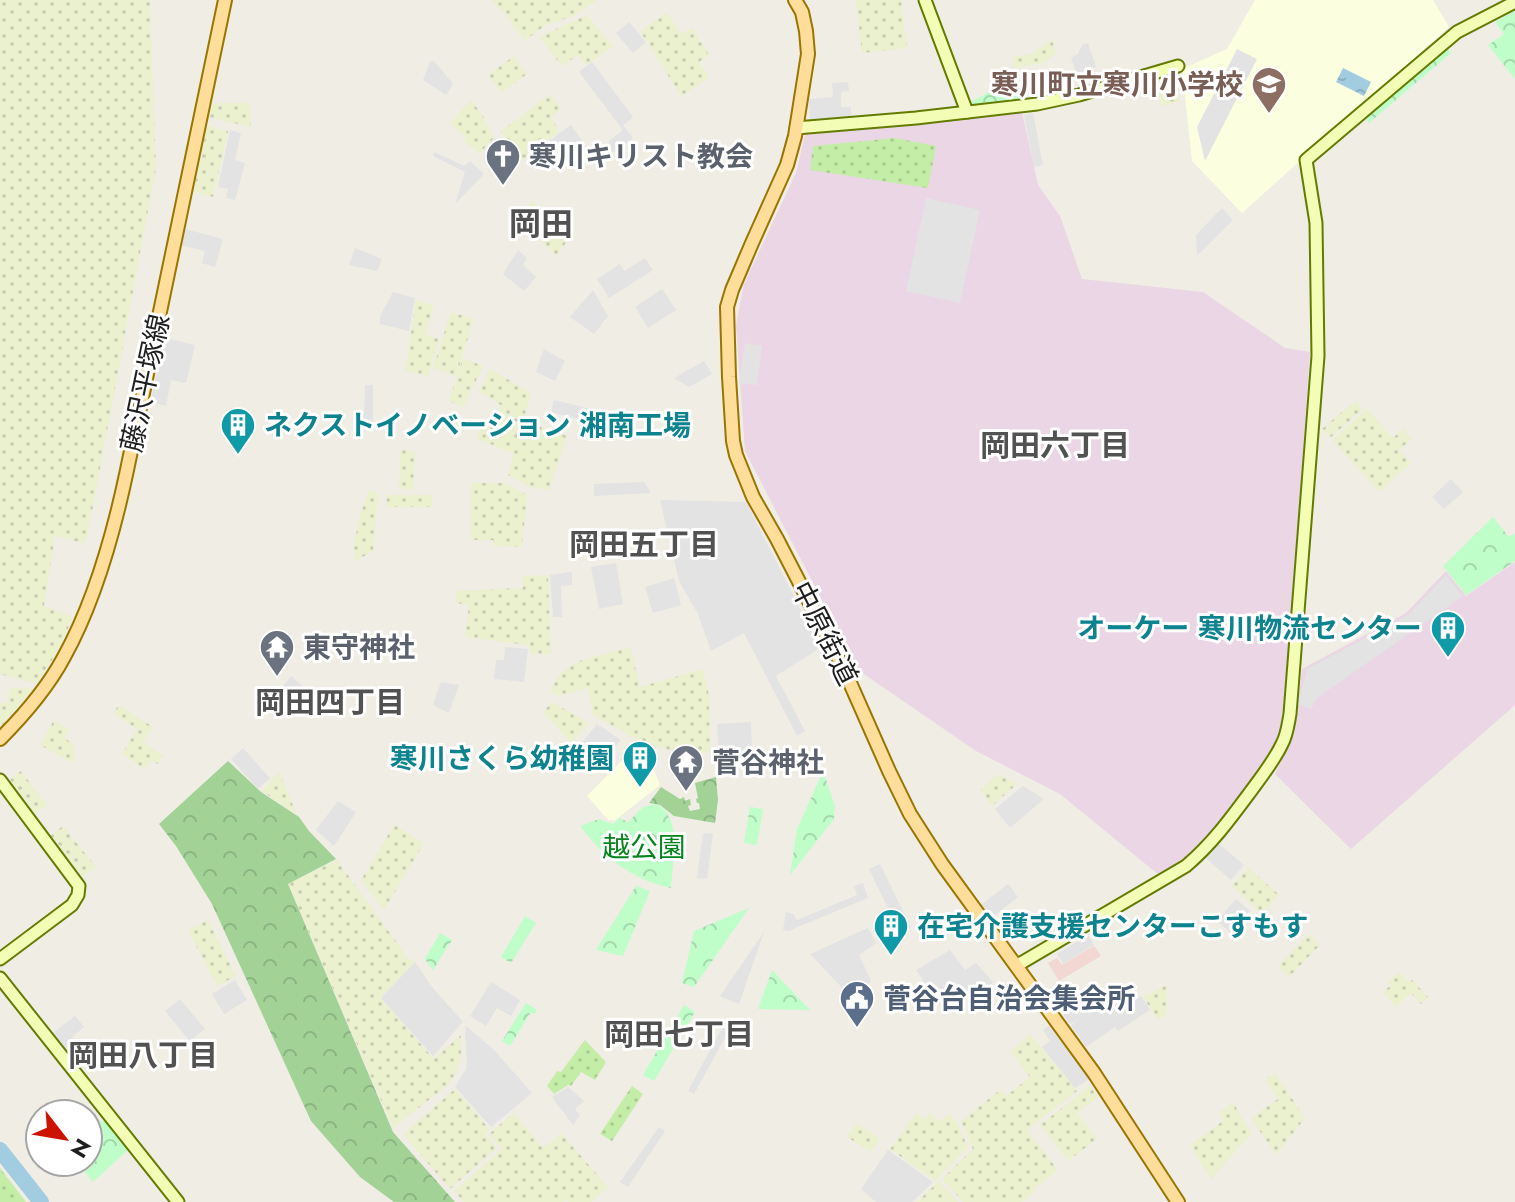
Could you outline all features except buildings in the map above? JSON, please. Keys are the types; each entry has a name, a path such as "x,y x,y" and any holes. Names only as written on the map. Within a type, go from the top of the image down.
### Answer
{"main road":[{"name":"藤沢平塚線","path":"0,739 43,690 65,655 106,553 121,499 225,0"},
{"name":"中原街道","path":"795,0 802,12 808,54 796,128 787,165 727,307 736,455 753,497 843,667 905,805 942,864 1094,1073 1178,1202"}],"street":[{"path":"925,0 967,112"},
{"path":"1016,966 1186,866 1204,851 1247,797 1282,745 1290,714 1318,356 1316,223 1306,160 1457,32 1515,2"},
{"path":"796,128 1037,104 1178,66"},
{"path":"0,780 79,886 72,905 0,959"},
{"path":"0,978 178,1202"}],"shaded area":[{"path":"0,0 150,0 156,168 86,544 55,536 44,606 73,617 59,649 37,684 0,674"},
{"path":"491,0 597,0 573,16 546,25 524,41"},
{"path":"856,0 901,0 907,48 862,53"},
{"name":"寒川町立寒川小学校","path":"1255,0 1433,0 1449,27 1242,213 1192,161 1182,69 1227,49"},
{"path":"667,13 681,34 692,28 709,55 699,62 709,78 681,96 640,31"},
{"path":"587,15 613,46 586,66 578,55 562,66 539,37"},
{"path":"629,22 646,42 633,53 616,33"},
{"path":"1052,39 1056,54 1043,63 1014,68 1012,57 1032,54"},
{"path":"1088,43 1096,67 1077,74 1071,58 1078,54 1082,45"},
{"path":"1237,49 1257,59 1205,161 1197,127"},
{"path":"514,56 527,74 501,93 488,75"},
{"path":"434,61 453,84 446,95 423,80 430,62"},
{"path":"592,62 633,117 623,125 633,138 606,158 599,149 623,130 579,72"},
{"path":"1168,76 1174,80 1180,101 1162,106 1156,79"},
{"path":"848,82 849,91 841,92 841,107 851,107 851,117 810,119 809,99 833,97 832,83"},
{"path":"550,94 561,108 551,117 559,132 519,162 501,131"},
{"path":"471,100 494,138 479,154 450,123"},
{"path":"213,103 250,103 251,127 208,117"},
{"path":"1022,112 1038,185 1060,216 1082,279 1203,292 1285,348 1310,352 1281,730 1268,758 1200,847 1159,875 1060,794 976,751 858,670 745,451 736,325 744,284 796,173 805,135"},
{"path":"1033,113 1043,165 1034,167 1024,115"},
{"path":"571,125 587,148 562,167 545,144"},
{"path":"207,126 228,131 213,197 193,192"},
{"path":"230,130 241,133 235,160 245,163 235,200 226,198 228,189 218,187"},
{"path":"434,152 465,166 470,161 484,174 455,204 465,172 433,156"},
{"path":"926,198 980,210 960,303 906,291"},
{"path":"533,201 566,243 556,255 516,217"},
{"path":"1222,208 1233,220 1197,256 1196,235"},
{"path":"185,229 223,239 215,267 202,263 205,251 180,245"},
{"path":"355,248 382,259 377,271 349,265"},
{"path":"518,250 527,258 523,265 536,277 524,291 503,274"},
{"path":"645,258 653,270 609,298 597,279 620,264 624,271"},
{"path":"662,289 676,310 648,328 635,307"},
{"path":"593,290 608,316 594,334 570,317"},
{"path":"393,292 415,298 409,331 380,324 380,316"},
{"path":"416,300 434,305 425,334 439,339 428,376 405,371"},
{"path":"451,312 474,319 456,376 433,368"},
{"path":"165,338 195,345 186,383 171,380 166,406 150,402"},
{"path":"745,343 762,346 757,385 739,383"},
{"path":"544,349 565,361 555,381 536,372"},
{"path":"463,358 483,366 463,408 449,401"},
{"path":"704,361 712,374 689,387 674,378"},
{"path":"490,369 531,393 523,421 567,436 549,490 530,487 508,475 514,454 476,438 482,423 492,426 501,405 479,392"},
{"path":"365,385 373,385 373,427 355,427 355,414 364,414"},
{"path":"554,400 599,411 596,423 551,412"},
{"path":"1356,400 1363,409 1330,438 1322,429"},
{"path":"1367,409 1393,438 1403,429 1412,439 1399,450 1411,463 1379,492 1332,440"},
{"path":"400,450 415,451 413,490 399,488"},
{"path":"1451,479 1463,492 1444,509 1432,497"},
{"path":"644,482 651,493 594,496 594,484"},
{"path":"471,483 504,483 527,495 522,547 494,546 493,540 471,540"},
{"path":"369,490 378,493 373,551 354,562 354,543"},
{"path":"387,495 432,495 432,507 386,507"},
{"path":"660,500 746,502 820,648 776,676 805,731 797,736 744,633 711,651 698,614 679,581"},
{"path":"1515,562 1515,705 1351,849 1275,774 1290,743 1302,669 1406,613 1446,571 1466,596"},
{"path":"616,563 623,604 599,609 591,567"},
{"path":"572,572 572,585 561,586 562,617 553,617 550,575"},
{"path":"548,575 551,654 531,654 529,645 465,637 469,605 456,603 457,591 523,588 523,576"},
{"path":"1446,575 1463,596 1317,698 1311,709 1298,704 1307,669 1408,615"},
{"path":"674,578 681,605 653,613 645,587"},
{"path":"505,647 528,649 524,682 494,679 496,660 504,660"},
{"path":"630,647 640,687 703,669 709,695 710,753 669,750 644,743 593,715 588,688 558,696 551,693 559,675 569,667 582,660"},
{"path":"291,676 313,695 300,710 278,692"},
{"path":"441,682 459,685 449,713 433,705"},
{"path":"11,687 33,689 0,728 0,702 6,703"},
{"path":"552,702 589,723 571,743 543,712"},
{"path":"119,705 153,727 143,742 163,755 158,764 151,760 145,769 122,754 137,729 113,713"},
{"path":"54,720 69,729 64,738 74,744 74,764 40,745"},
{"path":"751,722 752,752 719,754 717,724"},
{"path":"597,724 621,740 602,762 582,743"},
{"path":"243,748 270,778 258,789 231,759"},
{"path":"633,749 648,756 660,785 614,821 609,821 587,796"},
{"path":"21,771 47,805 35,814 10,780"},
{"path":"279,772 297,815 262,791"},
{"path":"998,774 1017,784 992,806 980,790"},
{"path":"1023,786 1044,799 1010,828 995,809"},
{"path":"338,801 356,812 334,846 316,830"},
{"path":"394,825 424,843 384,910 361,880"},
{"path":"63,826 96,867 83,877 50,836"},
{"path":"703,833 713,834 707,879 697,878"},
{"path":"1219,844 1244,865 1231,880 1206,858"},
{"path":"337,860 408,958 415,962 380,998 434,1059 461,1035 457,1071 448,1085 393,1128 288,884"},
{"path":"880,864 911,928 881,942 877,932 895,923 869,869"},
{"path":"1248,867 1279,895 1262,914 1232,886"},
{"path":"863,883 868,898 788,931 783,930 786,912 793,914 797,920 857,895 854,886"},
{"path":"1008,884 1018,897 991,918 981,905"},
{"path":"1236,899 1250,911 1231,933 1217,921"},
{"path":"208,920 236,976 217,986 188,930"},
{"path":"868,928 876,943 859,955 871,981 850,996 810,954"},
{"path":"764,932 739,1004 720,996"},
{"path":"1309,934 1320,945 1289,977 1278,966"},
{"path":"1088,935 1094,945 1063,964 1057,954"},
{"path":"1094,946 1101,956 1059,981 1048,963 1057,958 1062,965"},
{"path":"950,950 965,970 976,963 993,982 979,1001 966,992 941,1007 916,970"},
{"path":"415,962 463,1022 433,1056 381,998"},
{"path":"1399,972 1409,982 1412,980 1428,997 1421,1004 1411,993 1396,1007 1383,992"},
{"path":"235,980 247,1000 224,1014 212,994"},
{"path":"491,982 520,1000 511,1016 497,1008 486,1026 470,1016"},
{"path":"1062,985 1078,1012 1116,986 1119,990 1121,988 1131,1003 1141,996 1150,1010 1118,1031 1115,1027 1086,1047 1071,1025 1082,1016 1070,1024 1049,994"},
{"path":"1167,985 1166,1015 1158,1020 1143,997"},
{"path":"180,999 205,1029 190,1041 165,1011"},
{"path":"75,1016 84,1027 72,1037 80,1047 70,1054 53,1033"},
{"path":"728,1017 734,1021 694,1094 688,1091"},
{"path":"466,1026 494,1050 532,1093 491,1127 455,1087 466,1069"},
{"path":"1049,1026 1089,1079 1075,1088 1042,1047 1050,1041 1043,1030"},
{"path":"1030,1034 1077,1091 1027,1130 1058,1170 1022,1202 963,1202 942,1179 973,1149 961,1121 1000,1090 1006,1096 1030,1077 1010,1051"},
{"path":"1275,1073 1305,1118 1276,1155 1251,1118 1278,1099 1265,1080"},
{"path":"1090,1086 1098,1097 1077,1113 1097,1139 1068,1161 1040,1125"},
{"path":"568,1087 584,1101 575,1109 580,1115 573,1125 552,1097"},
{"path":"455,1089 490,1130 485,1134 497,1148 450,1189 403,1134"},
{"path":"1233,1102 1251,1134 1211,1179 1190,1145 1223,1121 1219,1112"},
{"path":"930,1112 939,1122 949,1114 957,1123 968,1147 935,1181 890,1149 916,1113 925,1119"},
{"path":"514,1113 543,1148 561,1133 608,1187 591,1202 464,1202 454,1191 502,1149 489,1134"},
{"path":"856,1123 880,1139 871,1152 847,1137"},
{"path":"659,1127 665,1131 628,1187 620,1182"},
{"path":"888,1150 933,1182 912,1202 876,1202 861,1189"},
{"path":"939,1181 958,1202 917,1202"}],"green space":[{"path":"1515,11 1515,79 1488,45 1504,34 1495,22"},
{"path":"1447,48 1451,53 1369,123 1365,118"},
{"path":"1014,80 1024,99 970,106 968,103"},
{"path":"895,138 936,146 928,188 810,170 813,146"},
{"path":"1493,517 1508,536 1515,534 1515,561 1466,595 1443,566"},
{"path":"228,761 261,792 299,817 336,859 288,884 393,1132 455,1202 394,1202 360,1177 311,1121 212,904 159,824"},
{"path":"823,771 835,806 834,819 790,875 797,829"},
{"path":"716,777 718,800 715,823 674,816 660,805 649,803 661,787 680,799 690,799 690,811 700,809 695,783"},
{"name":"越公園","path":"656,804 665,811 673,830 671,888 644,879 620,866 580,826 599,819 613,824 620,818 628,822 643,807"},
{"path":"750,807 763,809 757,845 744,843"},
{"path":"636,886 650,891 623,956 596,950"},
{"path":"749,908 694,987 682,983 694,931"},
{"path":"525,916 536,923 511,963 501,957"},
{"path":"440,933 452,940 433,970 425,959"},
{"path":"772,970 810,1010 758,1009"},
{"path":"526,1003 537,1010 534,1014 531,1012 510,1046 502,1041"},
{"path":"684,1005 695,1012 654,1081 643,1075"},
{"path":"585,1040 606,1062 595,1080 581,1072 571,1086 554,1094 547,1086"},
{"path":"632,1086 643,1094 612,1141 600,1134"},
{"path":"106,1118 129,1149 104,1172"},
{"path":"0,1168 26,1202 0,1202"}],"water":[{"path":"1343,68 1371,82 1364,96 1336,82"}],"waterway":[{"path":"0,1150 41,1202"}],"place":[{"name":"寒川町立寒川小学校","path":"1269,115"},
{"name":"寒川キリスト教会","path":"503,187"},
{"name":"ネクストイノベーション 湘南工場","path":"238,456"},
{"name":"オーケー 寒川物流センター","path":"1448,659"},
{"name":"東守神社","path":"277,678"},
{"name":"寒川さくら幼稚園","path":"640,789"},
{"name":"菅谷神社","path":"686,793"},
{"name":"在宅介護支援センターこすもす","path":"891,957"},
{"name":"菅谷台自治会集会所","path":"857,1029"}],"district":[{"name":"岡田","path":"541,224"},
{"name":"岡田六丁目","path":"1055,446"},
{"name":"岡田五丁目","path":"644,545"},
{"name":"岡田四丁目","path":"330,703"},
{"name":"岡田七丁目","path":"679,1035"},
{"name":"岡田八丁目","path":"143,1056"}]}
